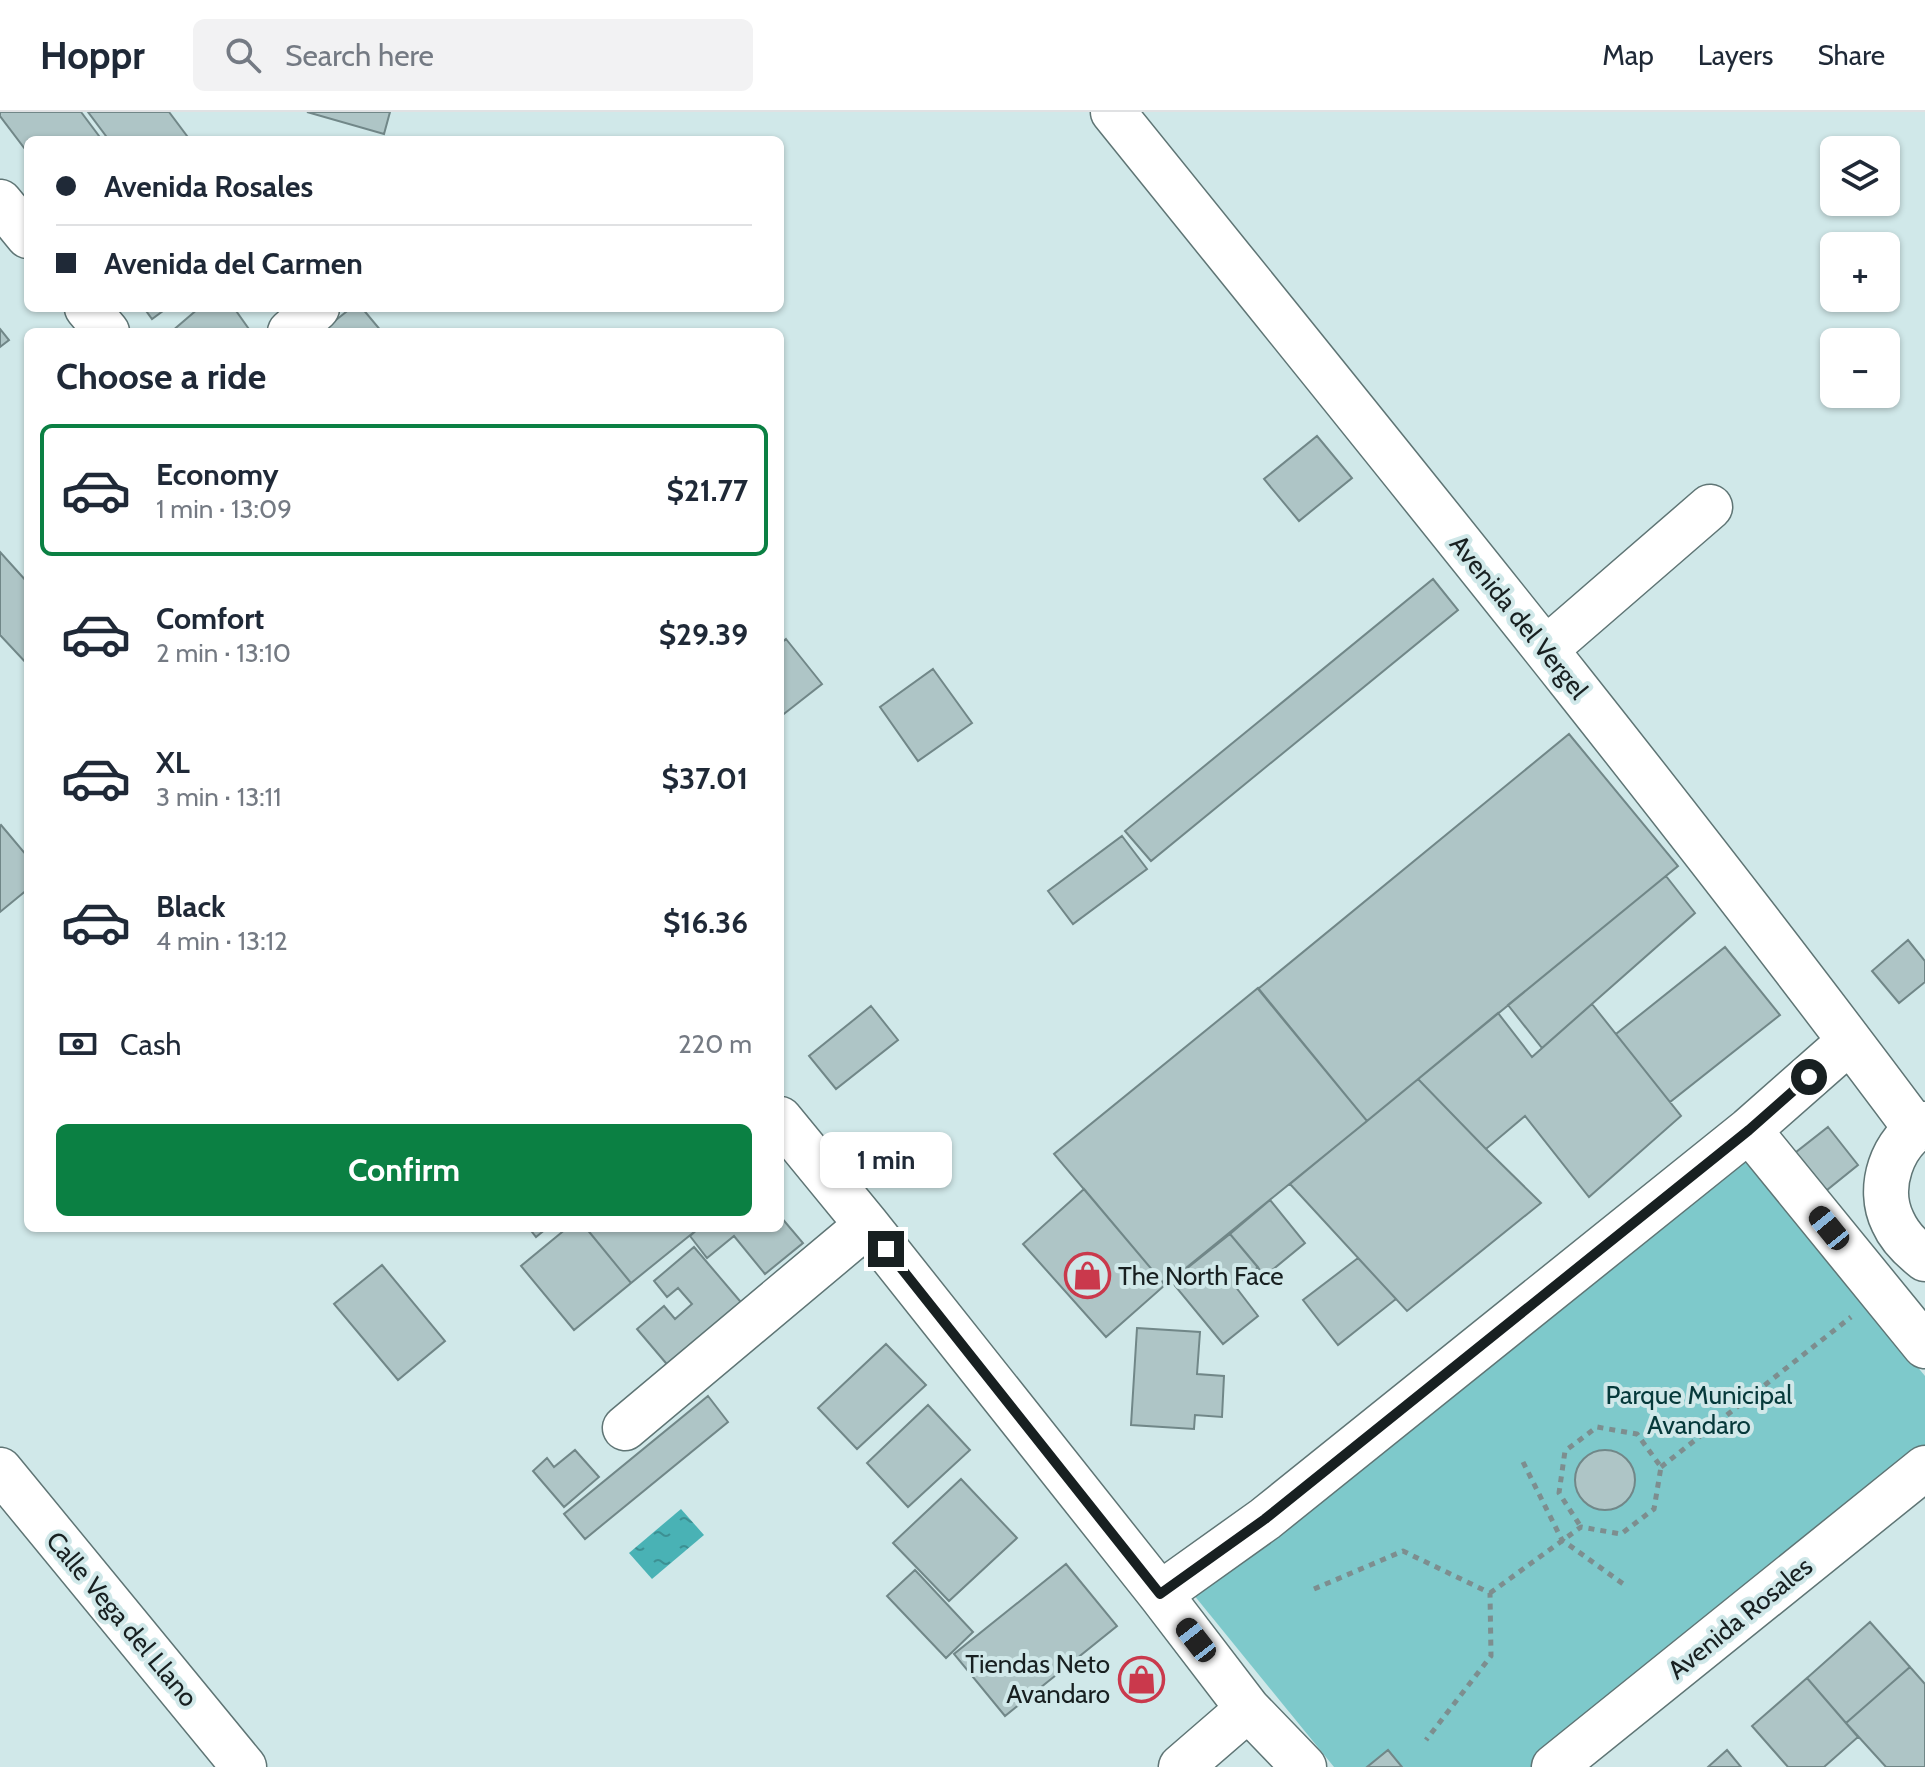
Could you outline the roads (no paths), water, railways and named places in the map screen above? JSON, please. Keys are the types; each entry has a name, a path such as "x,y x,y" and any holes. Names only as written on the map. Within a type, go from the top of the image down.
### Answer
{"street":[{"name":"Avenida del Vergel","path":"1113,112 1546,649 1920,1127"},
{"path":"0,202 24,231"},
{"path":"90,312 104,328"},
{"path":"294,328 312,312"},
{"path":"1546,649 1710,507"},
{"path":"1160,1594 1265,1519 1749,1130 1850,1041"},
{"path":"784,1124 1160,1594 1248,1709 1304,1767"},
{"path":"1876,1284 1915,1250 1891,1219 1886,1193 1890,1167 1901,1144 1920,1127"},
{"path":"1749,1130 1925,1346"},
{"path":"625,1428 867,1225"},
{"name":"Avenida Rosales","path":"1554,1767 1925,1468"},
{"name":"Calle Vega del Llano","path":"0,1470 244,1767"},
{"path":"1181,1767 1248,1709"}],"water":[{"path":"681,1509 704,1535 652,1579 629,1553"}],"place":[{"name":"The North Face","path":"1087,1276"},
{"name":"Tiendas Neto Avandaro","path":"1141,1679"}],"park label":[{"name":"Parque Municipal Avandaro","path":"1699,1410"}]}
